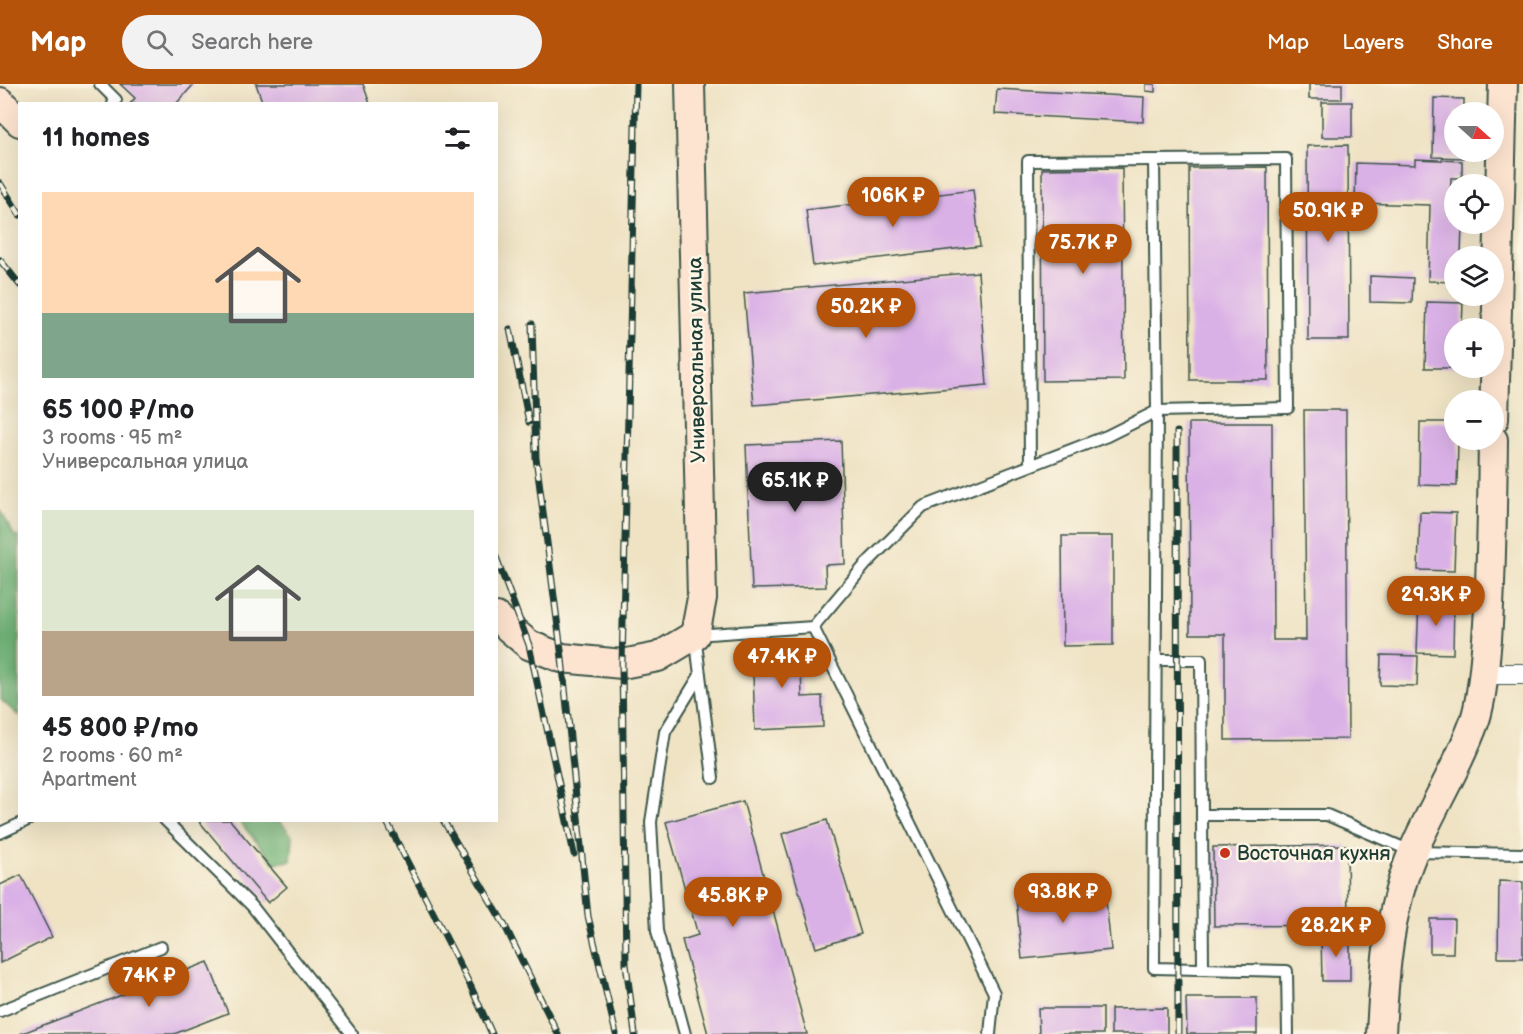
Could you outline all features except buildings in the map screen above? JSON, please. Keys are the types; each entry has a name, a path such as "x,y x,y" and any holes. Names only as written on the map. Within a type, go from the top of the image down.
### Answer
{"street":[{"name":"Универсальная улица","path":"690,84 702,597 695,635"},
{"path":"1495,390 1503,84"},
{"path":"0,102 18,120"},
{"path":"1381,1034 1384,973 1401,886 1413,852 1454,769 1475,719 1484,674 1489,616 1493,450"},
{"path":"498,619 529,645 562,658 622,664 658,657 695,635"},
{"path":"1484,674 1523,674"}],"lane":[{"path":"100,84 116,100 114,102"},
{"path":"713,778 695,635 813,627 866,564 922,507 1107,436 1157,411 1288,408 1286,159 1028,161 1030,464"},
{"path":"1154,160 1157,411 1154,968 1287,971 1288,1034"},
{"path":"813,627 994,993 990,1034"},
{"path":"1156,660 1201,660 1203,968"},
{"path":"685,1034 657,931 651,822 665,732 700,675"},
{"path":"1202,815 1327,814 1413,852 1523,854"},
{"path":"0,833 24,822"},
{"path":"167,822 252,906 352,1034"},
{"path":"0,1011 161,947"}],"green space":[{"path":"0,509 14,535 18,537 18,715 0,699"},
{"path":"240,822 281,822 293,837 291,861 274,863"}],"railway":[{"path":"635,1034 626,964 622,664 636,84"},
{"path":"0,183 18,212"},
{"path":"0,260 18,282"},
{"path":"532,324 536,458 562,658 588,916 616,1034"},
{"path":"510,329 529,422"},
{"path":"1177,432 1178,1034"},
{"path":"498,562 529,645 574,854"},
{"path":"387,822 471,987 492,1034"},
{"path":"444,822 504,924 558,1034"}],"place":[{"name":"Восточная кухня","path":"1225,853"}]}
